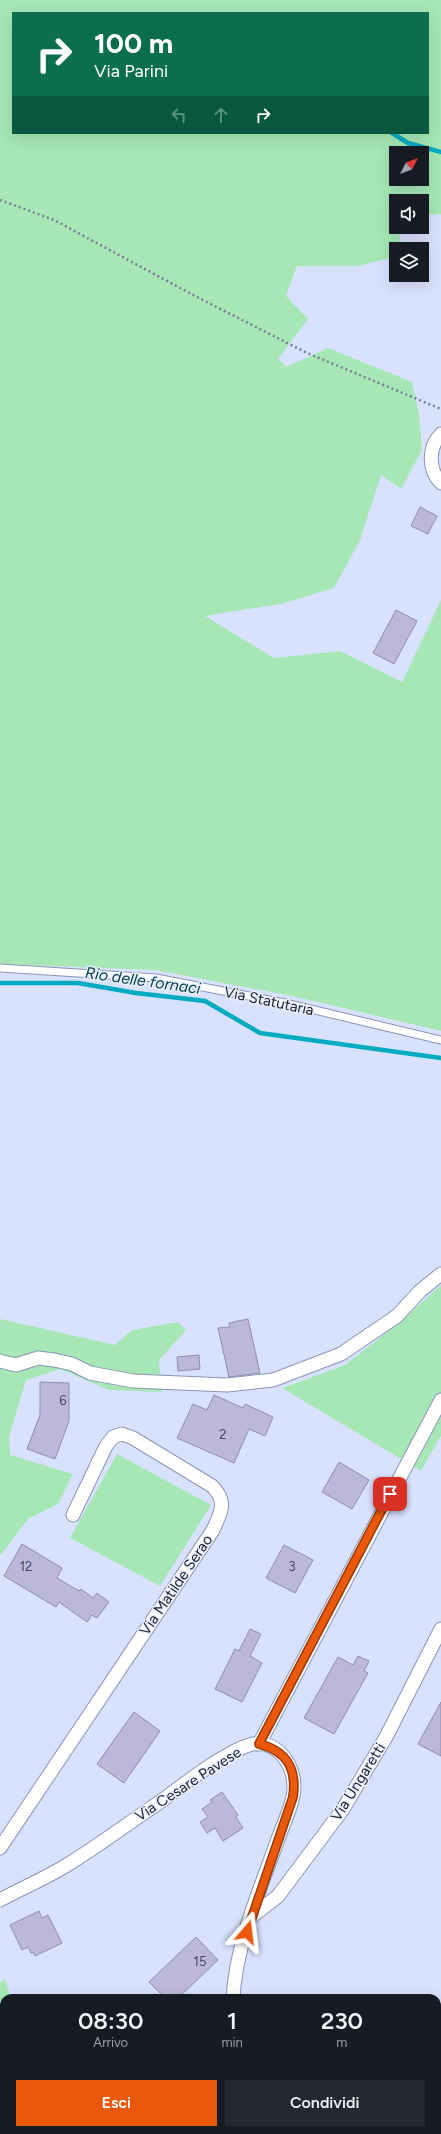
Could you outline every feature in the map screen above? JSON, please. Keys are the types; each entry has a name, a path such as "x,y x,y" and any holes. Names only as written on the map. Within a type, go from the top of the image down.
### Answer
{"street":[{"path":"441,434 436,440 431,461 434,476 441,483"},
{"path":"0,1361 16,1365 38,1358 54,1360 72,1364 90,1373 133,1381 226,1385 273,1380 341,1354 397,1316 420,1291 441,1274"},
{"path":"259,1744 441,1400"},
{"name":"Via Matilde Serao","path":"0,1848 213,1530 222,1504 220,1494 212,1486 133,1438 122,1434 113,1437 106,1446 73,1515"},
{"name":"Via Ungaretti","path":"251,1917 278,1896 343,1809 386,1737 441,1630"},
{"name":"Via Cesare Pavese","path":"0,1900 66,1865 215,1764 246,1746 259,1744 278,1751 287,1760 294,1772 295,1785 293,1797 251,1917 234,1976 233,1994"}],"lane":[{"name":"Via Statutaria","path":"0,968 156,978 285,1003 441,1040"}],"path":[{"path":"0,200 54,220 195,296 307,353 441,409"}],"green space":[{"path":"0,0 441,0 441,214 429,215 429,194 389,194 389,234 400,234 400,242 389,242 389,259 357,266 297,266 286,296 308,319 278,359 286,367 328,348 412,382 419,414 422,450 401,489 381,475 360,540 334,588 280,604 205,616 274,658 340,651 402,682 441,600 441,1031 292,996 155,970 0,964"},
{"path":"441,1285 441,1436 421,1471 282,1388 345,1365 399,1323"},
{"path":"0,1319 115,1345 132,1330 178,1322 186,1330 159,1360 162,1392 109,1390 60,1369 26,1380 9,1437 10,1455 73,1474 58,1504 28,1519 0,1556"},
{"path":"117,1454 211,1505 160,1586 70,1538"},
{"path":"5,1979 10,1994 0,1994 0,1982"}],"building":[{"path":"420,507 437,516 428,534 411,526"},
{"path":"396,610 417,621 394,664 373,653"},
{"path":"248,1319 260,1373 229,1377 218,1328 230,1327 229,1323"},
{"path":"199,1355 200,1369 178,1371 177,1357"},
{"path":"40,1382 69,1383 69,1421 55,1459 27,1449 40,1415"},
{"path":"214,1395 243,1408 245,1404 273,1417 265,1436 249,1429 234,1463 177,1438 193,1404 207,1410"},
{"path":"339,1462 369,1480 352,1509 322,1492"},
{"path":"22,1544 62,1568 57,1578 79,1591 81,1589 93,1598 97,1593 109,1602 97,1618 92,1615 87,1622 59,1602 56,1607 4,1576"},
{"path":"284,1545 313,1560 295,1593 266,1578"},
{"path":"250,1629 261,1634 250,1656 262,1663 242,1702 215,1689 235,1649 239,1651"},
{"path":"358,1656 369,1661 364,1671 368,1673 334,1734 304,1718 338,1657 353,1665"},
{"path":"441,1702 441,1756 418,1744"},
{"path":"134,1712 160,1731 124,1783 97,1764"},
{"path":"222,1792 238,1815 236,1817 243,1828 223,1841 215,1828 207,1833 200,1822 208,1817 202,1809 212,1802 210,1800"},
{"path":"39,1911 42,1918 48,1915 62,1943 35,1956 33,1952 31,1953 28,1947 22,1950 10,1925"},
{"path":"196,1937 218,1960 182,1994 161,1994 149,1982"}],"waterway":[{"path":"394,134 408,143 441,152"},
{"name":"Rio delle fornaci","path":"0,983 78,983 136,993 205,1001 260,1033 441,1058"}],"route":[{"path":"247,1932 293,1797 295,1785 294,1772 287,1760 278,1751 269,1746 259,1744 311,1642 390,1494"}]}
